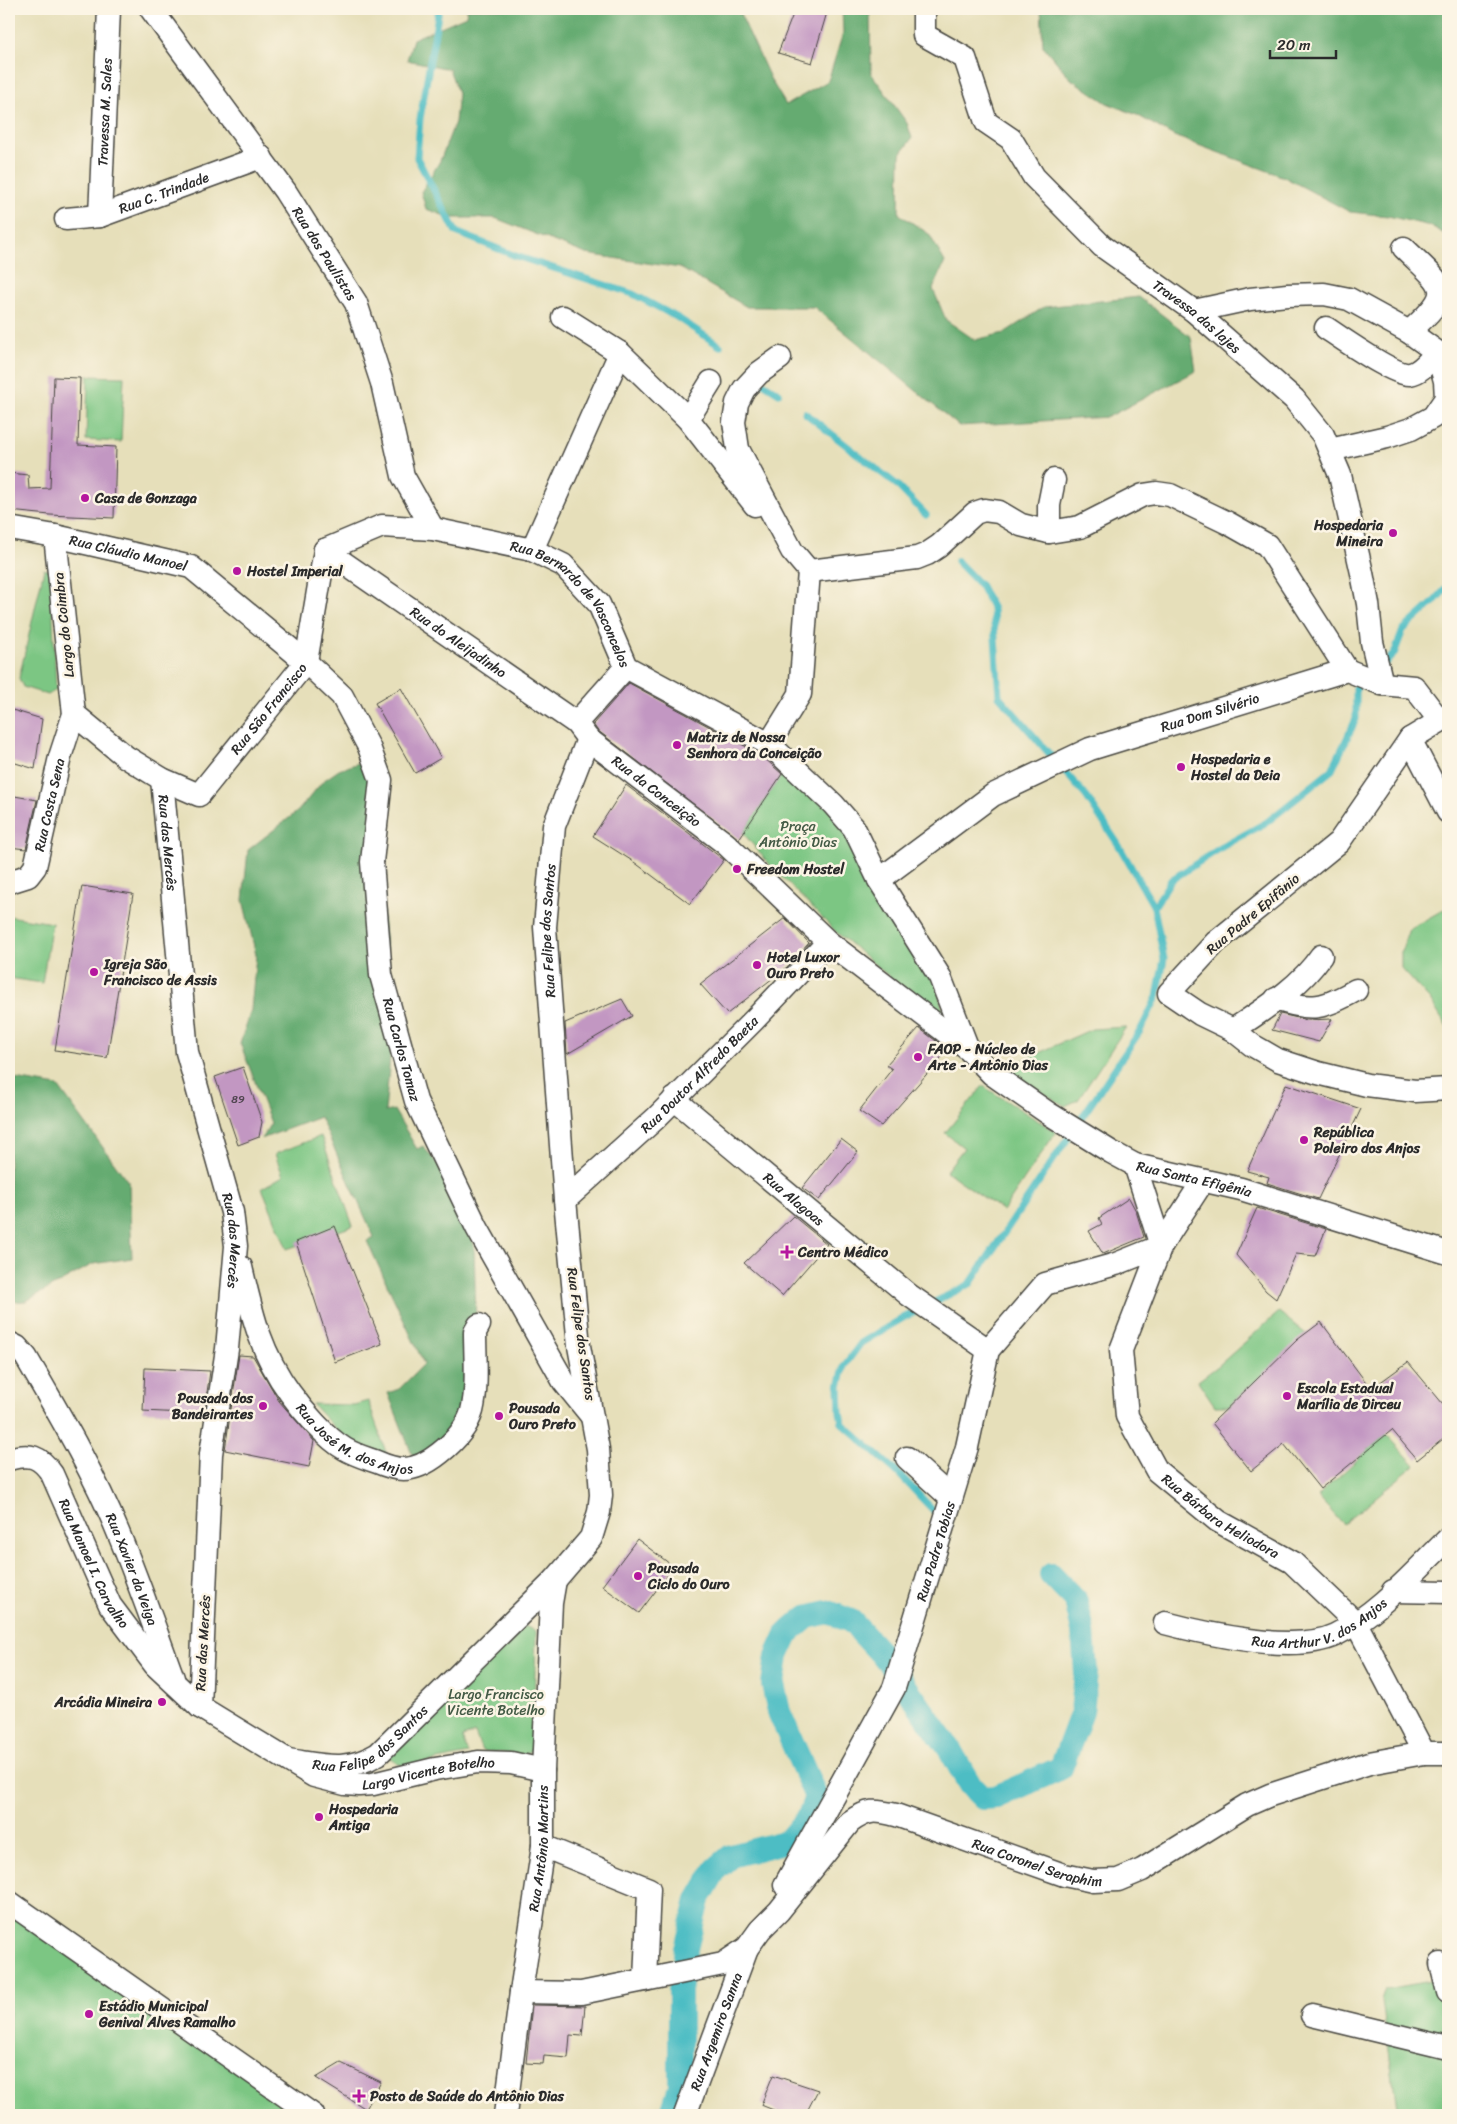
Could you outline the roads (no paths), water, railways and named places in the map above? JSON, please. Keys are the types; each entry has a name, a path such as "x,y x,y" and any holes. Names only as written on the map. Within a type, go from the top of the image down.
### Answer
{"street":[{"name":"Travessa M. Sales","path":"100,216 109,9"},
{"name":"Rua dos Paulistas","path":"151,9 285,191 356,303 382,383 403,476 433,529"},
{"name":"Travessa das lajes","path":"924,9 924,35 965,58 986,122 1011,139 1034,177 1102,246 1194,311 1294,399 1323,435 1340,476 1362,573 1372,642 1382,684"},
{"name":"Rua C. Trindade","path":"66,219 100,216 261,157"},
{"path":"1404,248 1437,280 1441,289 1437,306 1409,332"},
{"path":"1194,311 1250,299 1324,294 1349,299 1409,332 1437,352 1445,381 1446,398 1433,416 1412,429 1387,437 1330,450"},
{"path":"563,317 620,353 688,419 808,571 800,694 769,744"},
{"path":"1326,328 1389,367 1404,373 1417,371 1437,352"},
{"path":"532,550 620,353"},
{"path":"780,358 759,373 744,388 737,403 734,422 738,449 792,551"},
{"path":"688,419 710,382"},
{"path":"1049,532 1049,505 1054,480"},
{"path":"808,571 917,558 939,546 975,513 984,510 999,512 1020,524 1049,532 1080,527 1143,495 1156,493 1170,495 1266,545 1347,670 1382,684 1414,687 1440,721 1410,739 1448,812"},
{"name":"Rua Bernardo de Vasconcelos","path":"326,550 382,526 433,529 532,550 563,565 599,604 626,667 769,744 833,804 854,828 879,880"},
{"name":"Rua Cláudio Manoel","path":"9,528 55,536 191,567 306,662"},
{"name":"Largo do Coimbra","path":"55,536 74,714"},
{"name":"Rua São Francisco","path":"162,779 199,795 306,662 326,550"},
{"name":"Rua do Aleijadinho","path":"326,550 582,731"},
{"name":"Rua Carlos Tomaz","path":"306,662 342,696 369,747 381,780 372,862 381,975 416,1101 477,1228 564,1382 592,1416"},
{"path":"582,731 626,667"},
{"name":"Rua Dom Silvério","path":"879,880 993,795 1090,749 1347,670"},
{"path":"74,714 126,757 162,779"},
{"name":"Rua Costa Sena","path":"9,882 28,876 35,866 60,757 74,714"},
{"name":"Rua da Conceição","path":"582,731 726,844 828,942"},
{"name":"Rua Felipe dos Santos","path":"288,1760 331,1767 347,1766 363,1763 378,1754 555,1580 591,1538 599,1512 601,1495 598,1449 579,1346 565,1200 545,927 554,826 582,731"},
{"name":"Rua Padre Epifânio","path":"1410,739 1339,842 1216,942 1169,993 1200,1014 1233,1030 1252,1045 1278,1060 1318,1073 1367,1085 1415,1091 1448,1089"},
{"name":"Rua das Mercês","path":"162,779 187,1052 232,1212 236,1246 227,1349 212,1454 200,1707"},
{"path":"879,880 940,978 968,1049"},
{"path":"828,942 968,1049"},
{"name":"Rua Doutor Alfredo Baeta","path":"565,1200 674,1100 828,942"},
{"path":"1233,1030 1302,979 1321,956"},
{"path":"1276,999 1301,1007 1312,1008 1335,1002 1356,990"},
{"name":"Rua Santa Efigênia","path":"968,1049 992,1074 1048,1113 1134,1165 1241,1189 1448,1253"},
{"name":"Rua Alagoas","path":"674,1100 909,1295 988,1350"},
{"path":"1134,1165 1161,1246"},
{"name":"Rua Bárbara Heliodora","path":"1203,1180 1161,1246 1121,1350 1127,1416 1157,1471 1218,1522 1292,1562 1356,1623 1424,1752"},
{"name":"Rua José M. dos Anjos","path":"236,1246 255,1325 267,1354 290,1393 327,1434 344,1448 382,1464 402,1469 419,1466 433,1459 445,1449 466,1426 474,1398 475,1332 479,1325"},
{"name":"Rua Padre Tobias","path":"754,1939 894,1688 967,1447 988,1350 1045,1284 1116,1264 1161,1246"},
{"name":"Rua Xavier da Veiga","path":"9,1342 17,1347 26,1357 74,1440 118,1532 177,1687 200,1707 288,1760"},
{"name":"Rua Manoel I. Carvalho","path":"9,1459 32,1457 40,1459 45,1464 52,1474 110,1605 140,1647 177,1687"},
{"path":"907,1458 951,1498"},
{"name":"Rua Arthur V. dos Anjos","path":"1165,1623 1243,1639 1294,1643 1333,1636 1356,1623 1393,1592 1448,1539"},
{"name":"Rua Antônio Martins","path":"505,2115 543,1846 543,1770 551,1603 555,1580"},
{"path":"1393,1592 1448,1592"},
{"name":"Rua Coronel Seraphim","path":"521,1992 581,1993 723,1964 754,1939 779,1911 850,1822 862,1813 877,1810 896,1815 1064,1875 1093,1881 1118,1880 1142,1870 1248,1805 1270,1795 1369,1763 1424,1752 1448,1753"},
{"name":"Largo Vicente Botelho","path":"288,1760 314,1776 345,1784 359,1785 373,1784 435,1769 478,1762 511,1763 543,1770"},
{"path":"543,1846 649,1889 645,1980"},
{"path":"9,1902 314,2115"},
{"name":"Rua Argemiro Sanna","path":"685,2115 754,1939"},
{"path":"1441,1964 1448,1992"},
{"path":"1312,2015 1448,2048"}],"waterway":[{"path":"439,9 420,119 417,158 456,232 516,256 633,294 678,318 720,346"},
{"path":"763,383 779,393"},
{"path":"805,413 897,485 926,515"},
{"path":"935,1512 900,1475 842,1423 839,1387 844,1366 861,1343 903,1318 970,1284 1140,1031 1157,997 1164,959 1154,907 1118,844 1086,796 999,696 993,609 981,586 957,561"},
{"path":"1381,667 1394,654 1403,630 1433,603 1448,586"},
{"path":"1154,907 1171,880 1222,847 1267,822 1332,770 1356,719 1356,687 1363,682"},
{"path":"671,2115 680,2087 680,1991 686,1949 698,1900 716,1869 731,1856 788,1841 809,1816 816,1797 779,1712 773,1684 777,1656 787,1634 807,1617 828,1612 851,1621 887,1660 950,1750 970,1785 983,1798 996,1797 1061,1768 1082,1712 1086,1673 1083,1631 1076,1601 1051,1575"}],"place":[{"name":"Casa de Gonzaga","path":"85,498"},
{"name":"Hospedaria Mineira","path":"1393,533"},
{"name":"Hostel Imperial","path":"237,571"},
{"name":"Matriz de Nossa Senhora da Conceição","path":"677,745"},
{"name":"Hospedaria e Hostel da Deia","path":"1181,767"},
{"name":"Freedom Hostel","path":"737,869"},
{"name":"Hotel Luxor Ouro Preto","path":"757,965"},
{"name":"Igreja São Francisco de Assis","path":"94,972"},
{"name":"FAOP - Núcleo de Arte - Antônio Dias","path":"918,1057"},
{"name":"República Poleiro dos Anjos","path":"1304,1140"},
{"name":"Centro Médico","path":"787,1252"},
{"name":"Escola Estadual Marília de Dirceu","path":"1287,1396"},
{"name":"Pousada dos Bandeirantes","path":"263,1406"},
{"name":"Pousada Ouro Preto","path":"499,1416"},
{"name":"Pousada Ciclo do Ouro","path":"638,1576"},
{"name":"Arcádia Mineira","path":"162,1702"},
{"name":"Hospedaria Antiga","path":"319,1817"},
{"name":"Estádio Municipal Genival Alves Ramalho","path":"89,2014"},
{"name":"Posto de Saúde do Antônio Dias","path":"359,2096"}],"park label":[{"name":"Praça Antônio Dias","path":"798,834"},
{"name":"Largo Francisco Vicente Botelho","path":"496,1702"}]}
